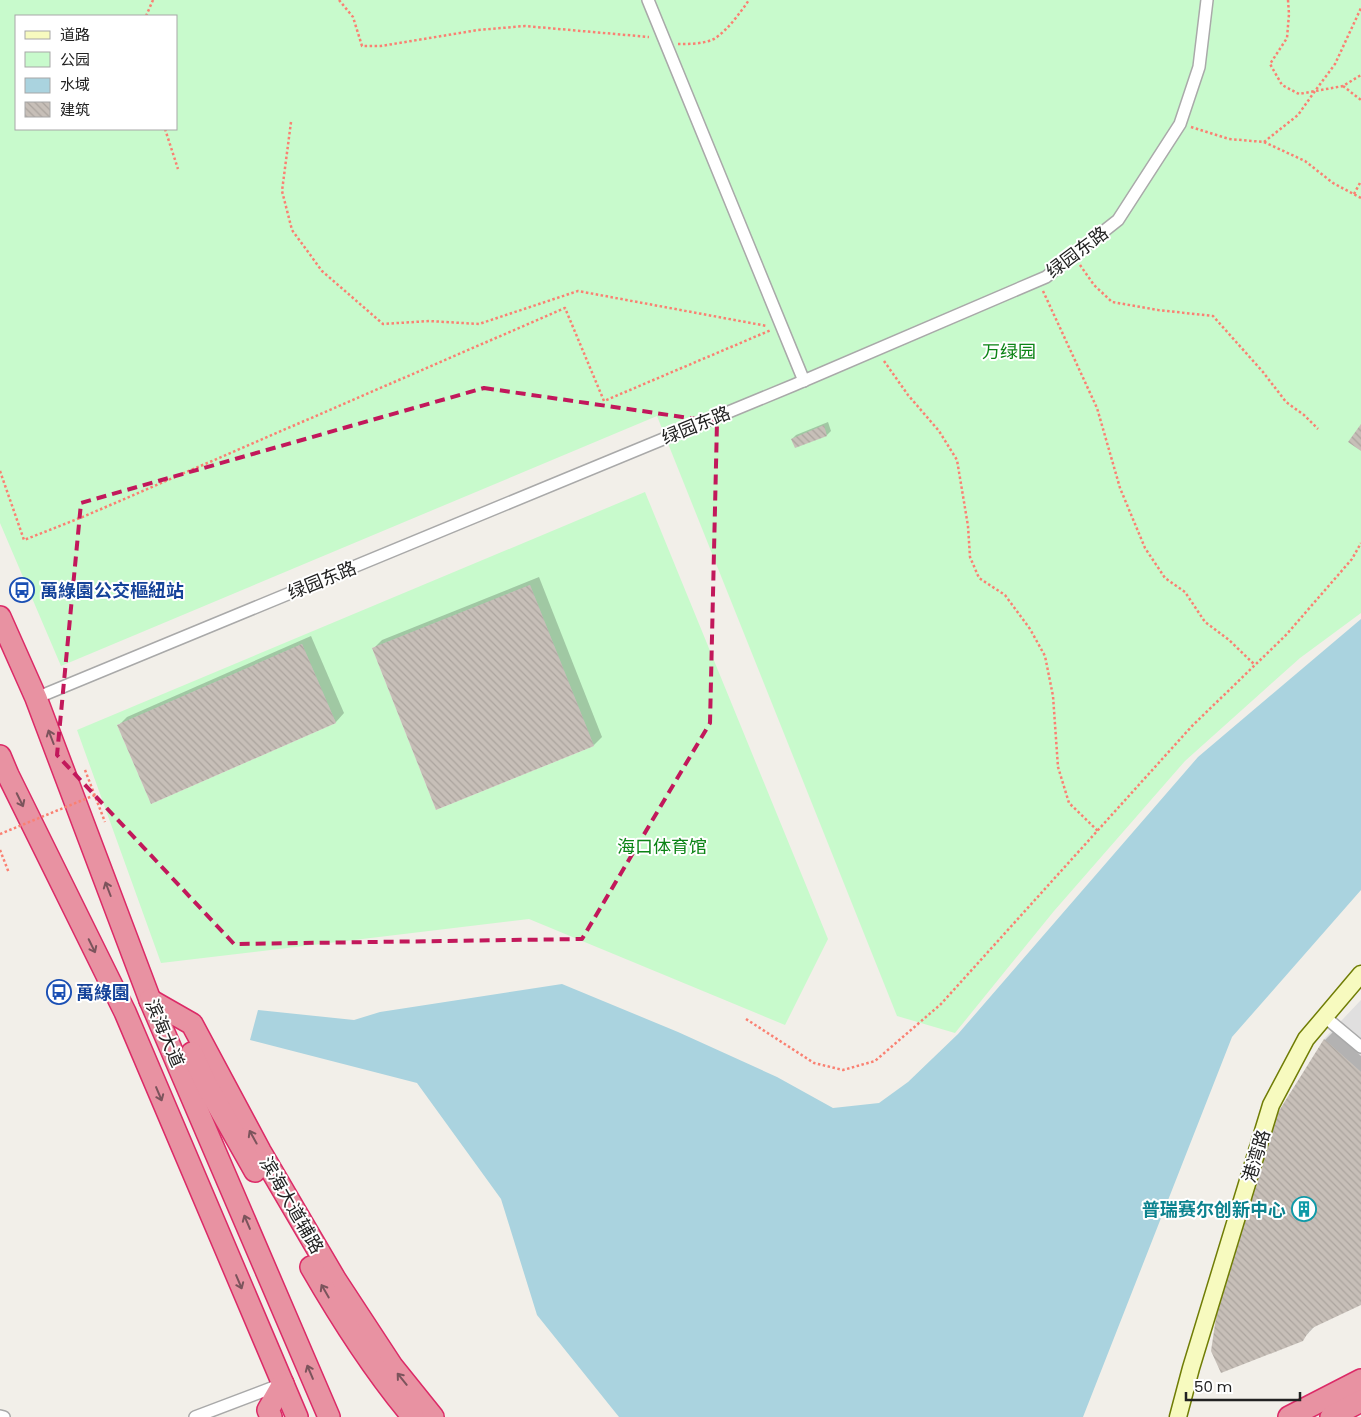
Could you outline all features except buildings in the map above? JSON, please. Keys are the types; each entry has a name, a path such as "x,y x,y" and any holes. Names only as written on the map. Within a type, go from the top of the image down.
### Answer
{"highway":[{"name":"滨海大道","path":"0,616 36,698 150,1000 329,1417"},
{"name":"滨海大道","path":"0,756 4,773 125,1012 297,1417"},
{"path":"150,1000 185,1039 207,1086 236,1138 344,1324 388,1387 412,1417"},
{"name":"滨海大道辅路","path":"150,1000 192,1024 243,1120 335,1279 392,1366 433,1417"},
{"path":"344,1324 353,1351 394,1417"},
{"path":"1289,1417 1361,1380"},
{"path":"271,1417 268,1410 283,1384"},
{"path":"1331,1417 1361,1401"}],"street":[{"path":"648,0 804,381"},
{"name":"绿园东路","path":"36,698 804,381 1046,277 1118,220 1180,124 1199,67 1207,0"},
{"name":"港湾路","path":"1178,1417 1190,1368 1271,1105 1306,1039 1361,974"},
{"path":"1325,1017 1361,1047"},
{"path":"195,1417 283,1384"},
{"path":"0,1416 4,1417"}],"path":[{"path":"146,15 153,0"},
{"path":"339,0 353,17 362,46 381,46 478,30 525,26 664,39 677,44 696,44 714,38 727,27 749,0"},
{"path":"1288,0 1287,38 1270,64 1282,85 1299,94 1343,86 1361,75"},
{"path":"1264,142 1298,115 1335,64 1361,8"},
{"path":"1343,86 1361,100"},
{"path":"0,471 24,540 94,512 565,308 604,401 777,328 578,291 479,324 429,322 383,324 322,271 292,230 282,191 291,122"},
{"path":"1180,124 1229,139 1264,142 1305,161 1333,183 1361,198"},
{"path":"164,130 178,169"},
{"path":"1354,194 1361,181"},
{"path":"1074,255 1094,285 1112,302 1158,310 1213,316 1263,372 1286,402 1304,415 1318,429"},
{"path":"1038,281 1097,408 1120,488 1146,548 1165,578 1185,592 1205,622 1229,640 1255,665"},
{"path":"876,350 908,395 939,431 957,460 968,526 970,557 979,578 1005,595 1030,629 1045,656 1053,696 1060,776 1069,804 1098,831"},
{"path":"746,1019 814,1063 843,1070 875,1061 941,1004 1192,726 1286,635 1352,559 1361,543"},
{"path":"85,770 105,822"},
{"path":"0,834 95,795"},
{"path":"0,850 9,873"}],"highlighted area":[{"path":"484,388 717,422 710,723 582,939 234,944 57,755 81,503"}],"shaded area":[{"path":"1361,1000 1361,1072 1324,1039"}],"green space":[{"name":"万绿园","path":"0,0 1361,0 1361,613 1300,658 1185,761 1054,911 955,1033 897,1016 657,416 61,666 0,523"},
{"name":"海口体育馆","path":"645,492 828,939 785,1025 529,919 161,963 77,730","holes":["530,585 594,746 436,810 372,648","302,644 336,723 151,804 117,725"]}],"water":[{"path":"1361,619 1361,890 1232,1037 1083,1417 619,1417 537,1315 501,1199 417,1083 250,1040 258,1010 354,1020 380,1012 562,984 678,1032 777,1077 833,1108 879,1103 908,1082 958,1034 1198,757"}],"place":[{"name":"萬綠園公交樞紐站","path":"22,590"},
{"name":"萬綠園","path":"59,992"},
{"name":"普瑞赛尔创新中心","path":"1304,1209"}]}
